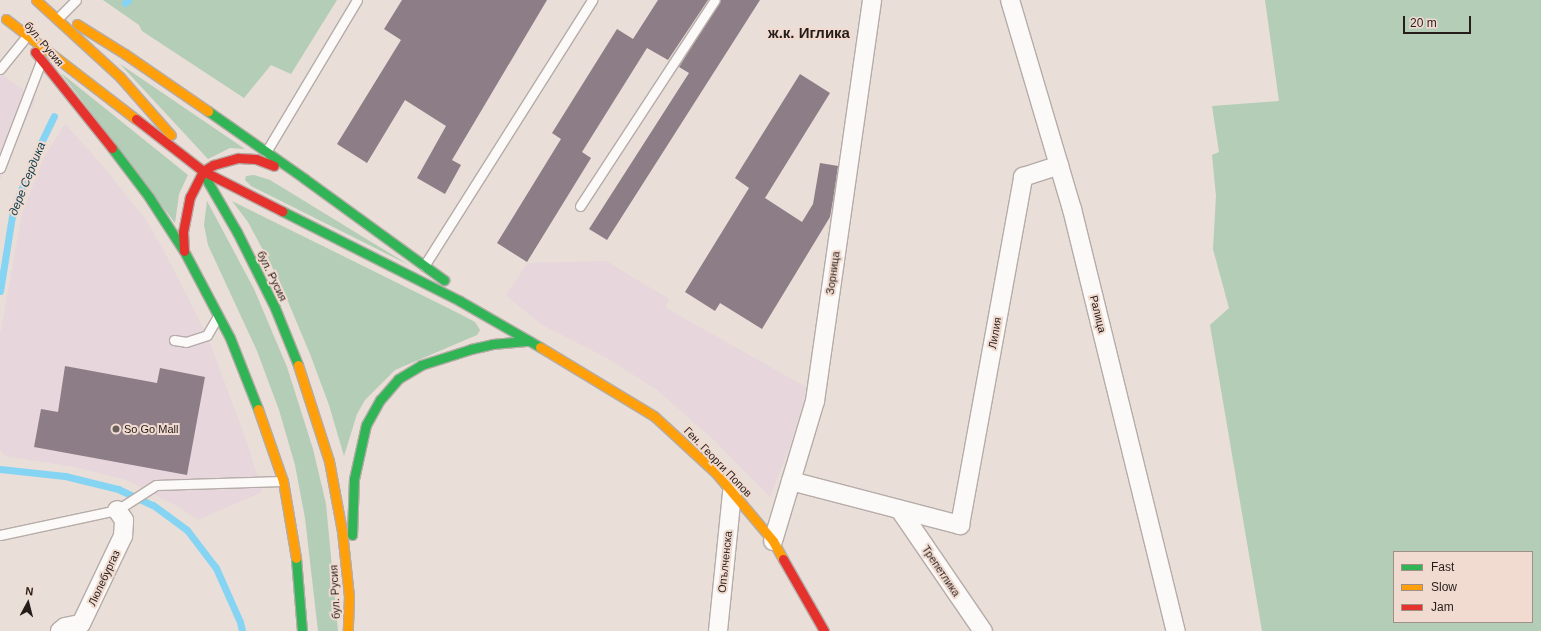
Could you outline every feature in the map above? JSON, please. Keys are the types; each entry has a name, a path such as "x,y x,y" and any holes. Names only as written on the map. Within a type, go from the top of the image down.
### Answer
{"main road":[{"path":"37,0 125,54 305,179 529,341"},
{"name":"бул. Русия","path":"37,0 120,77 203,172 237,232 275,308 304,381 328,461 342,531 349,596 348,631"},
{"path":"3,17 203,172 460,301 529,341"},
{"name":"бул. Русия","path":"3,17 41,59 149,197 184,251 219,315 250,386 283,481 294,541 302,631"},
{"path":"184,251 183,232 190,197 203,172 213,165 238,158 256,159 305,179"},
{"path":"349,596 354,479 366,425 380,400 398,378 421,365 492,344 529,341"},
{"name":"Ген. Георги Попов","path":"529,341 630,400 654,416 696,453 732,492 773,541 824,631"}],"street":[{"name":"Зорница","path":"773,541 815,401 872,0"},
{"name":"Ралица","path":"1010,0 1072,209 1176,631"},
{"name":"Лилия","path":"900,510 960,525 1023,176 1059,165"},
{"path":"791,481 900,510"},
{"name":"Опълченска","path":"718,631 732,492"},
{"name":"Люлебургаз","path":"60,631 65,627 81,624 123,536 124,520 121,507"},
{"name":"Трепетлика","path":"900,510 983,631"}],"lane":[{"path":"61,14 76,0"},
{"path":"266,152 357,0"},
{"path":"424,266 592,0"},
{"path":"580,206 715,0"},
{"path":"0,69 24,39"},
{"path":"0,168 41,59"},
{"path":"174,340 186,342 206,335 219,315"},
{"path":"0,536 121,507 142,492 156,485 283,481"}],"shaded area":[{"path":"0,73 36,99 15,143 0,180"},
{"path":"65,124 102,165 146,220 164,251 207,335 249,448 262,492 198,520 177,506 126,480 75,467 5,456 0,450 0,335 22,213 44,157"},
{"path":"606,261 669,299 666,308 806,387 804,400 789,448 770,497 715,441 657,390 607,358 542,325 506,295 528,263"}],"green space":[{"path":"103,0 337,0 291,74 271,65 244,98 142,31 139,25"},
{"path":"1265,0 1541,0 1541,631 1262,631 1210,325 1229,308 1213,249 1216,196 1212,155 1219,152 1212,106 1279,101"},
{"path":"120,64 245,149 230,148 208,159"},
{"path":"61,73 188,175 179,194 175,223"},
{"path":"254,175 270,180 409,265 251,186 245,180 246,176"},
{"path":"207,201 254,289 287,367 313,449 326,504 338,631 318,631 305,518 295,465 279,410 257,351 208,245 204,225"},
{"path":"232,201 456,312 475,322 480,330 477,335 395,370 365,400 357,414 344,456 329,405 310,354 279,280 248,222"}],"building":[{"path":"402,0 547,0 452,160 461,165 445,194 417,178 446,126 405,100 367,163 337,144 401,40 384,29"},
{"path":"658,0 708,0 668,60 647,48 582,152 591,158 527,262 497,243 561,139 552,133 617,29 633,39"},
{"path":"721,0 760,0 607,240 589,229 689,73 679,67"},
{"path":"800,74 830,93 765,198 802,222 813,204 820,163 838,166 833,200 830,217 762,329 720,303 715,311 685,292 749,188 735,178"},
{"name":"So Go Mall","path":"65,366 157,383 160,368 205,377 187,475 34,447 41,409 58,412"}],"waterway":[{"name":"дере Сердика","path":"125,3 128,0"},
{"name":"дере Сердика","path":"0,291 13,210 36,153 54,116"},
{"path":"0,469 65,476 118,489 153,505 187,530 216,568 240,622 242,631"}],"traffic: fast":[{"path":"208,111 444,280"},
{"path":"112,148 149,197 184,251 230,338 258,409"},
{"path":"201,170 237,232 275,308 298,365"},
{"path":"282,211 460,301 540,347"},
{"path":"352,535 354,479 366,425 380,400 398,379 421,365 471,349 492,344 529,341"},
{"path":"296,558 302,631"}],"traffic: slow":[{"path":"36,0 120,77 171,135"},
{"path":"6,19 136,119"},
{"path":"77,24 125,54 208,111"},
{"path":"540,347 654,416 716,473 773,541 783,559"},
{"path":"298,365 329,461 342,531 349,596 348,631"},
{"path":"258,409 283,481 296,558"}],"traffic: jam":[{"path":"35,52 112,148"},
{"path":"136,119 203,171 282,211"},
{"path":"184,251 183,232 190,197 203,171 213,165 238,158 256,159 274,166"},
{"path":"783,559 824,631"}],"place":[{"name":"So Go Mall","path":"116,429"}],"district":[{"name":"ж.к. Иглика","path":"809,33"}]}
